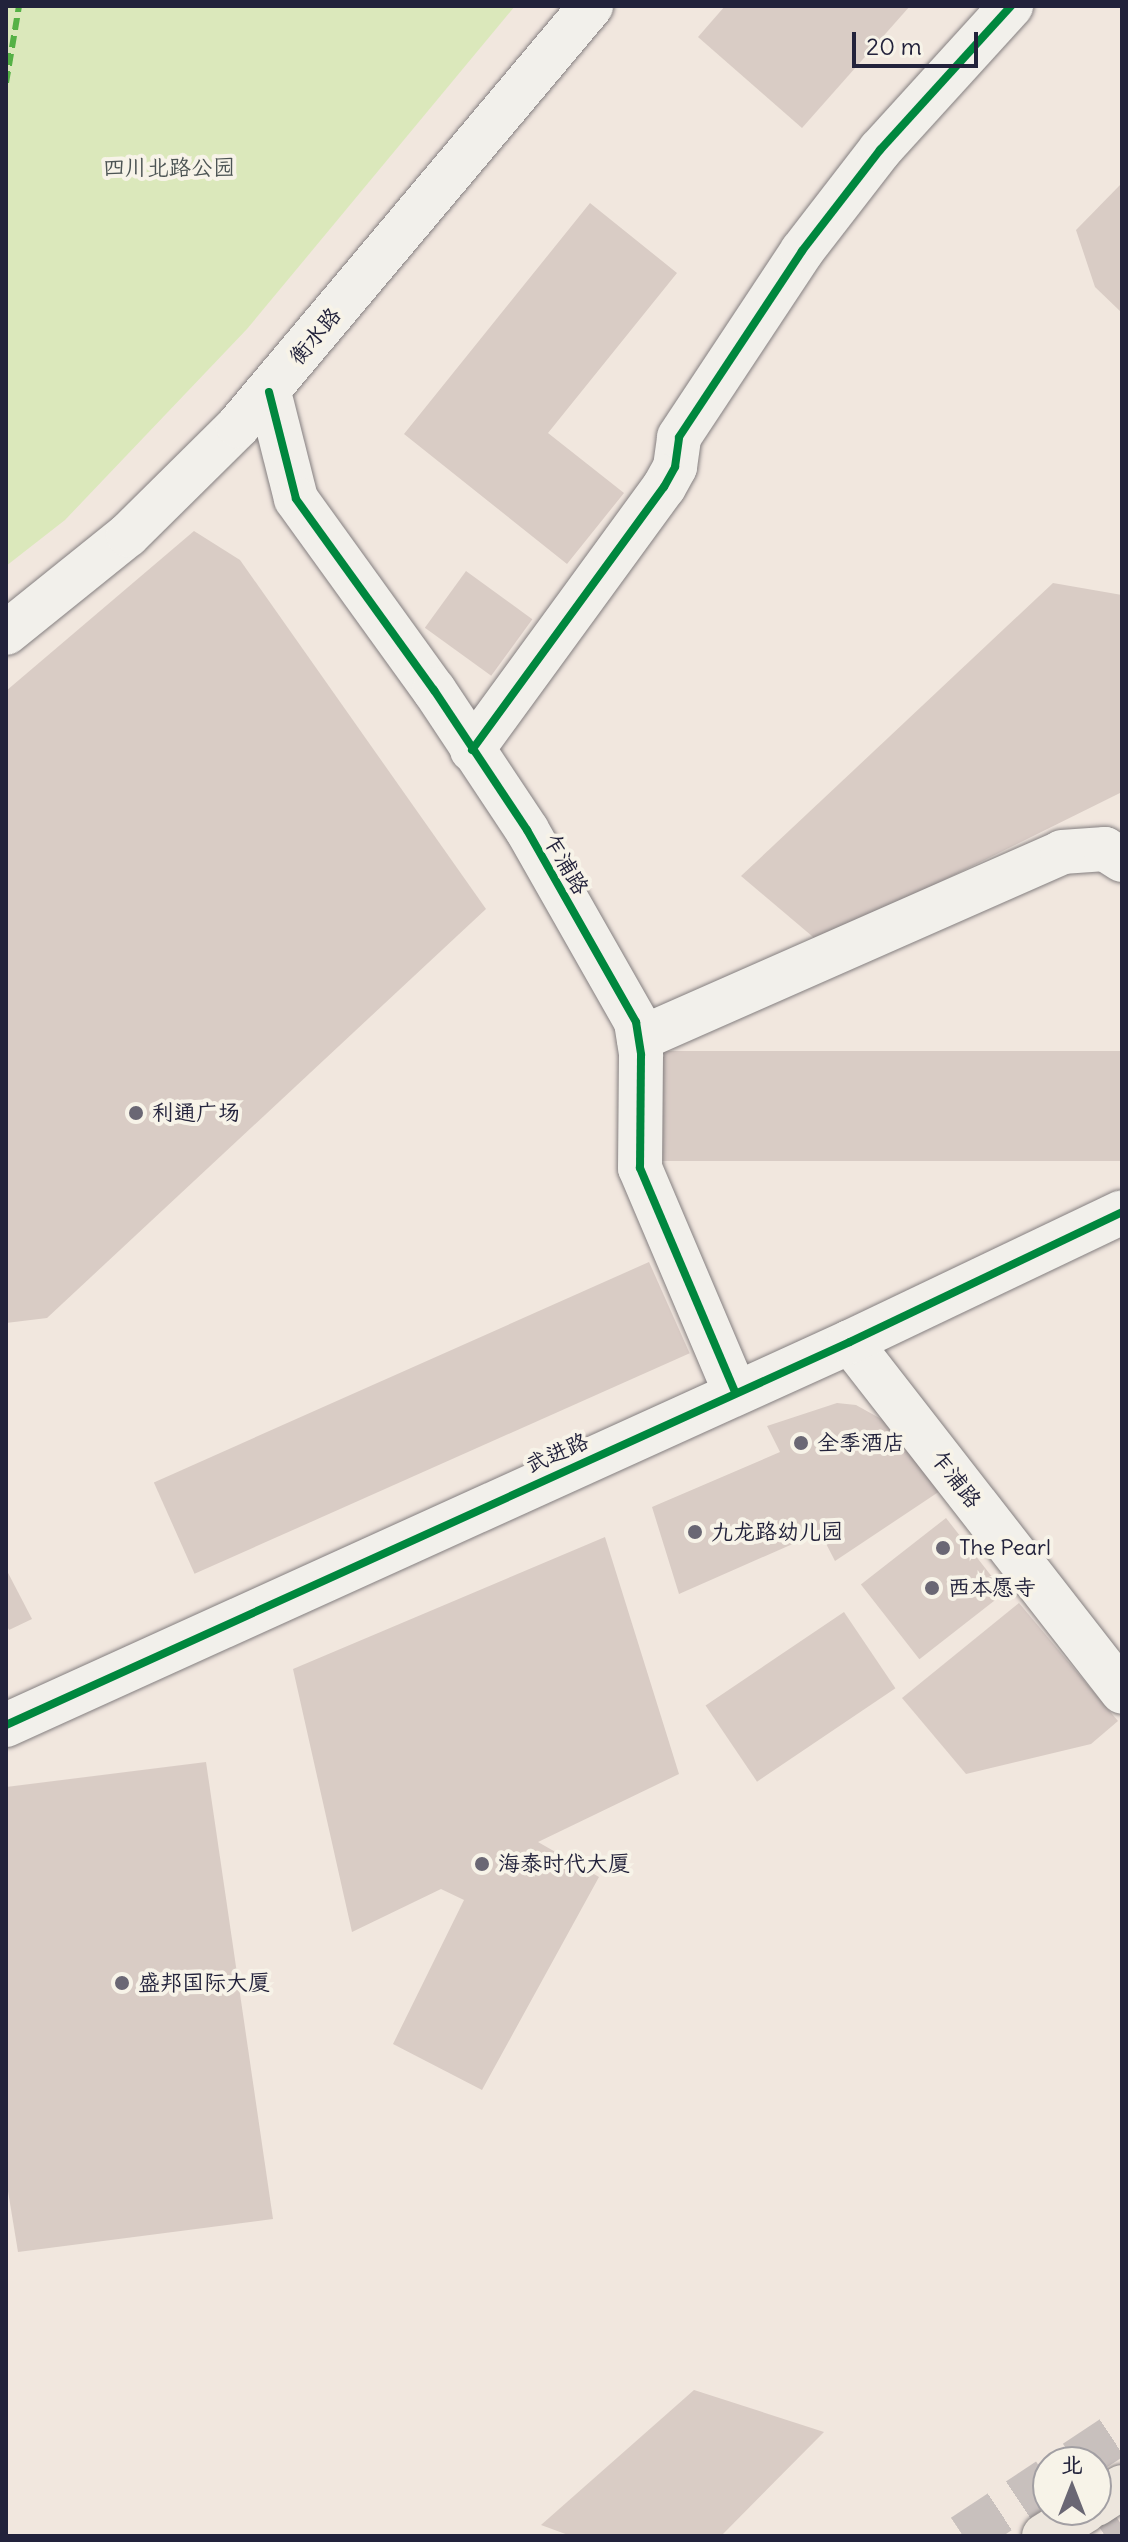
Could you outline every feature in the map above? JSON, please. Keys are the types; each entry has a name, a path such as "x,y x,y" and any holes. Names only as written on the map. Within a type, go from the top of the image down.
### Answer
{"street":[{"name":"衡水路","path":"6,633 152,513 269,392 591,6"},
{"path":"472,750 664,487 675,467 679,437 810,239 880,150 1011,6"},
{"name":"乍浦路","path":"269,392 296,499 527,830 636,1022 639,1039 640,1168 735,1392"},
{"path":"639,1039 1062,852 1105,849 1122,860"},
{"name":"武进路","path":"6,1725 850,1342 1122,1212"},
{"name":"乍浦路","path":"850,1342 1122,1692"}],"green space":[{"name":"四川北路公园","path":"6,6 515,6 247,329 65,520 6,566"}],"building":[{"path":"725,6 910,6 802,128 698,37"},
{"path":"1122,183 1122,313 1095,287 1076,230"},
{"path":"590,203 677,273 548,433 624,493 567,564 404,434"},
{"name":"利通广场","path":"194,531 240,560 486,909 47,1318 6,1323 6,691"},
{"path":"466,571 532,619 491,676 425,628"},
{"path":"1053,583 1122,595 1122,792 819,942 741,876"},
{"path":"637,1051 1122,1051 1122,1161 637,1161"},
{"path":"649,1262 690,1353 195,1574 154,1482"},
{"path":"837,1403 856,1405 883,1420 940,1491 835,1561 820,1532 679,1594 652,1507 780,1452 767,1426"},
{"name":"西本愿寺","path":"946,1518 1004,1593 919,1659 861,1584"},
{"path":"605,1537 679,1774 538,1842 599,1877 482,2090 393,2044 464,1900 441,1889 352,1932 293,1669"},
{"path":"6,1569 32,1619 9,1630 6,1624"},
{"path":"1019,1603 1118,1721 1091,1744 966,1774 902,1698"},
{"path":"844,1612 895,1688 757,1782 706,1705"},
{"name":"盛邦国际大厦","path":"206,1762 273,2219 18,2252 6,2179 6,1787"},
{"path":"694,2390 824,2432 721,2536 571,2536 541,2525"}],"tunnel":[{"path":"1099,2446 1122,2431"},
{"path":"963,2536 1032,2491"},
{"path":"1105,2536 1122,2525"}],"marked path":[{"path":"6,83 19,6"}],"cycle path":[{"path":"472,750 664,487 675,467 679,437 802,251 880,150 1011,6"},
{"path":"269,392 296,499 434,690 527,830 636,1022 641,1055 640,1168 735,1392"},
{"path":"6,1725 850,1342 1122,1212"}],"place":[{"name":"利通广场","path":"136,1113"},
{"name":"全季酒店","path":"801,1443"},
{"name":"九龙路幼儿园","path":"695,1532"},
{"name":"The Pearl","path":"943,1548"},
{"name":"西本愿寺","path":"932,1588"},
{"name":"海泰时代大厦","path":"482,1864"},
{"name":"盛邦国际大厦","path":"122,1983"}]}
